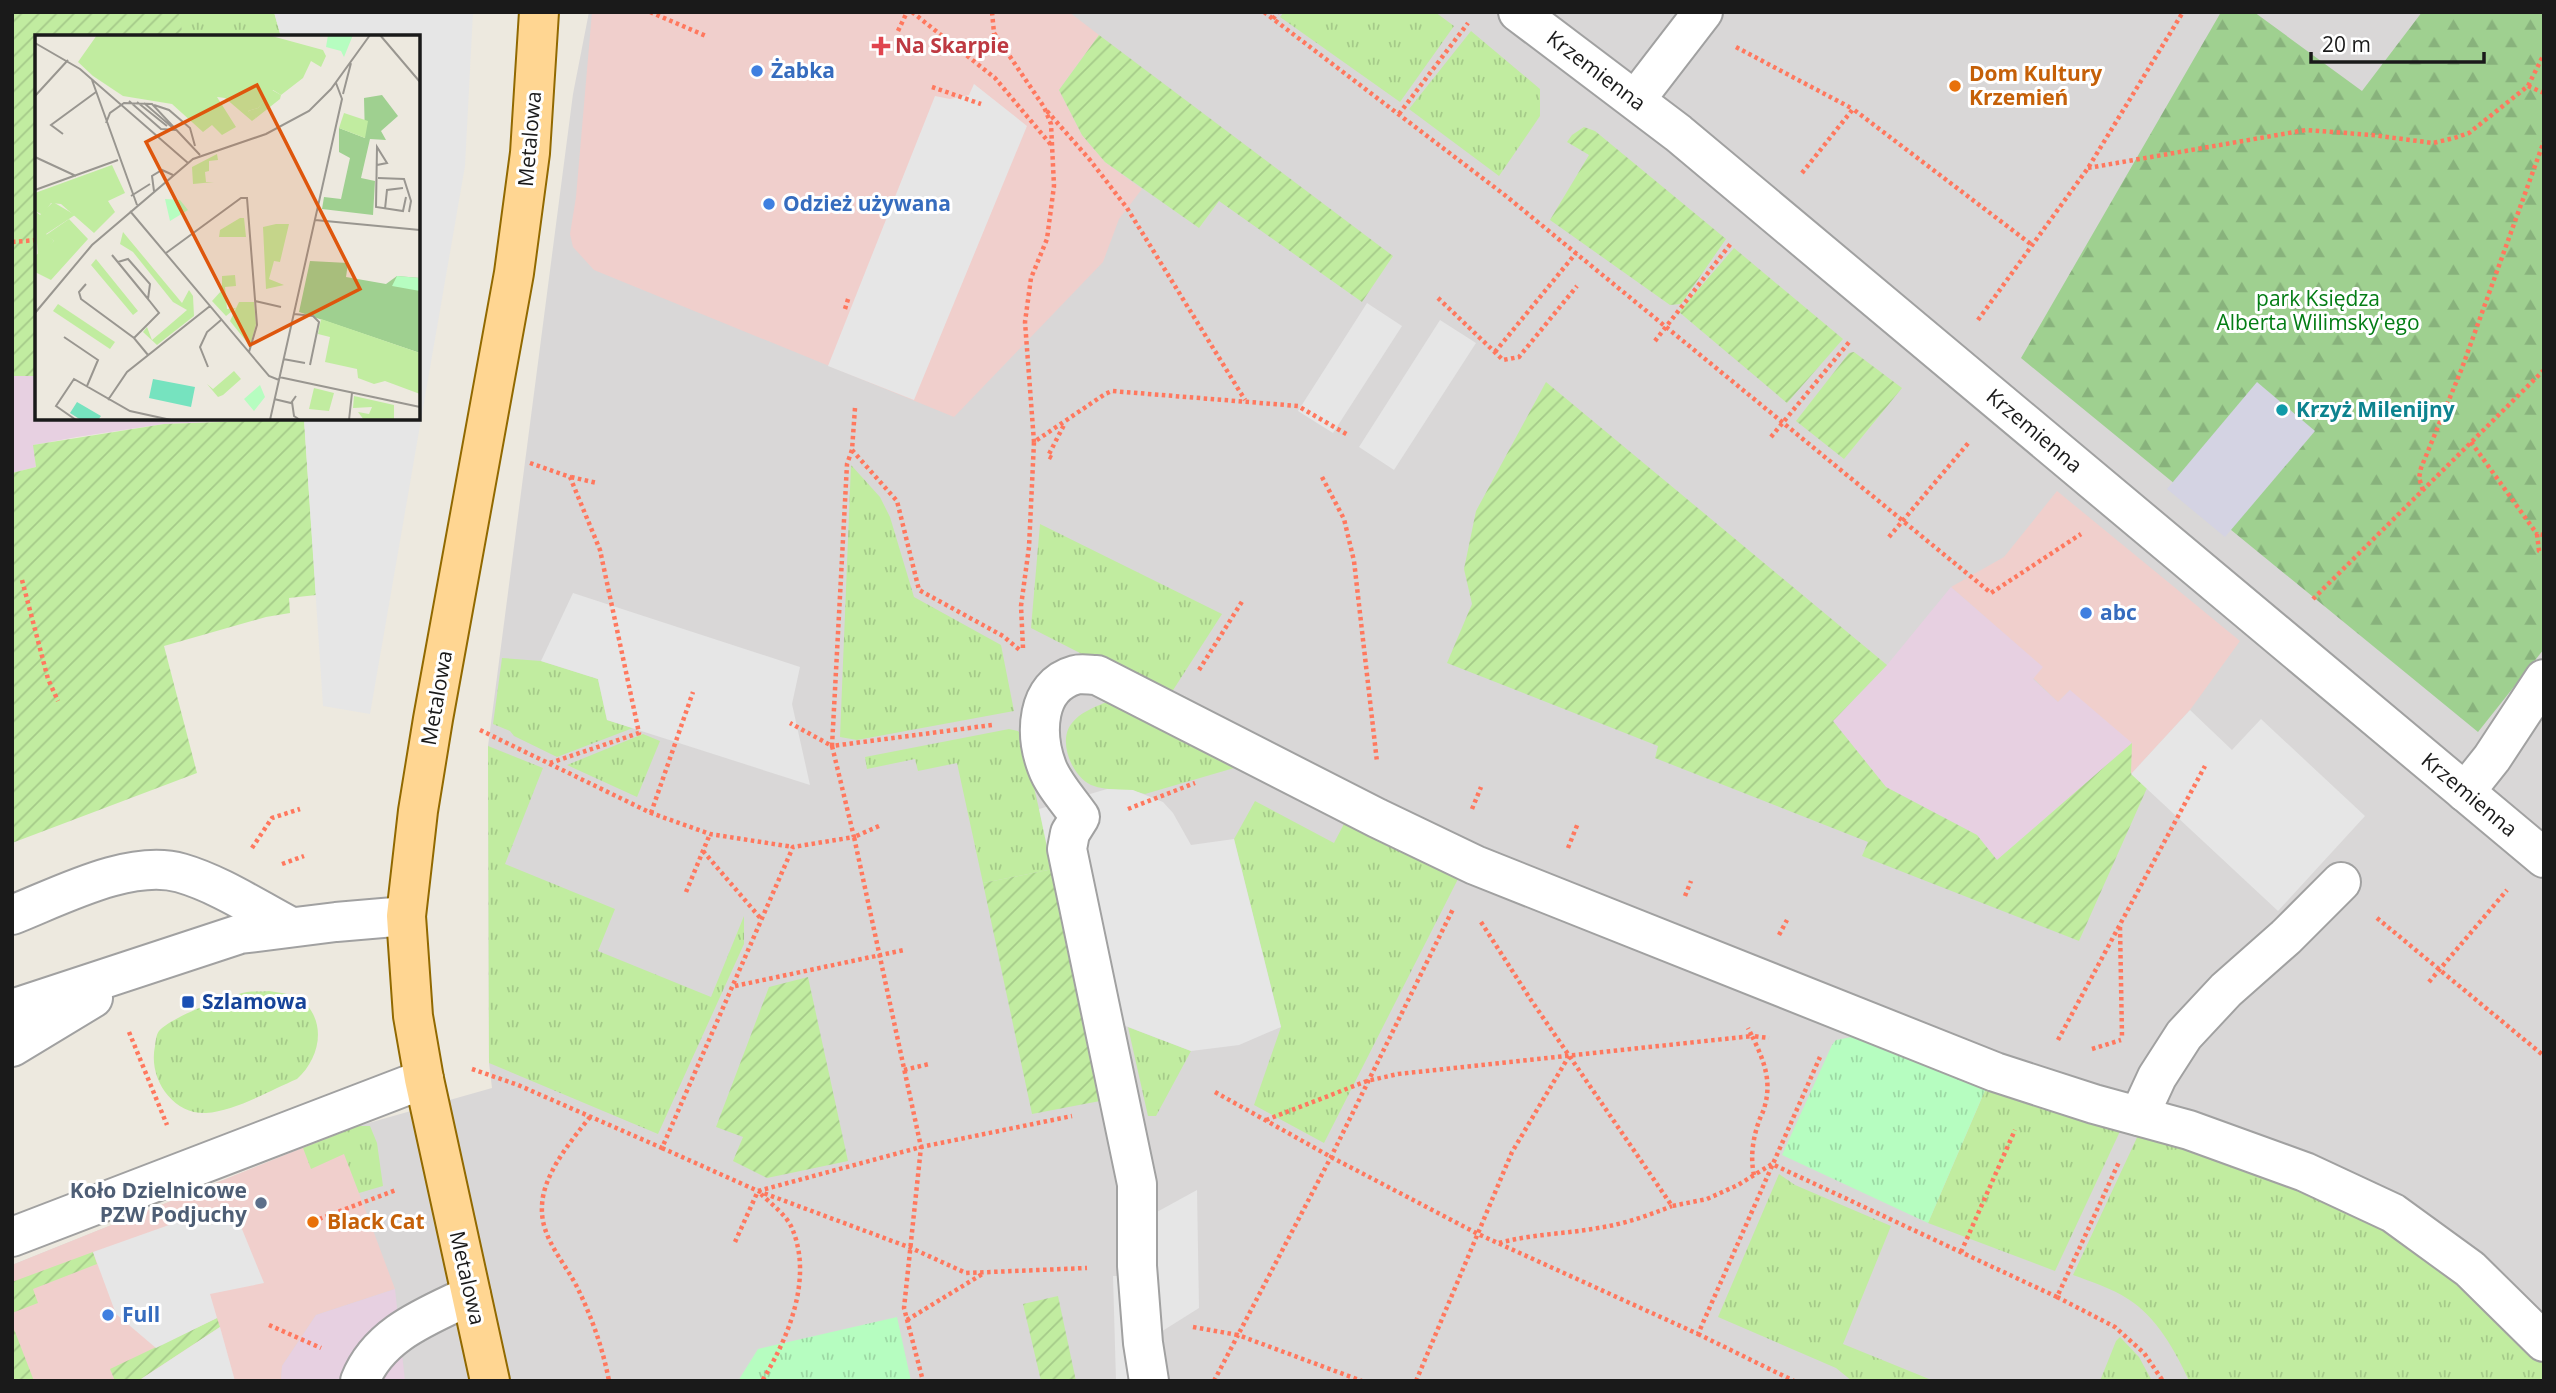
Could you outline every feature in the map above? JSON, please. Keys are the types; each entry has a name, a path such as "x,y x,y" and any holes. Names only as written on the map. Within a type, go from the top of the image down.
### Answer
{"main road":[{"name":"Metalowa","path":"489,1381 424,1079 413,1016 406,916 418,811 433,719 514,273 530,153 539,12"}],"street":[{"name":"Krzemienna","path":"1518,12 1636,99 2544,858"},
{"path":"1636,99 1703,12"},
{"path":"1149,1381 1137,1266 1137,1184 1067,849 1070,833 1080,817 1047,769 1038,731 1044,700 1060,682 1077,674 1097,675 1377,818 1470,876 1840,1011 1995,1072 2189,1130 2305,1172 2393,1213 2470,1269 2544,1342"},
{"path":"2465,792 2492,758 2544,679"},
{"path":"12,915 85,886 131,872 158,869 179,872 207,883 291,927"},
{"path":"2132,1114 2184,1035 2226,990 2286,937 2341,882"},
{"path":"18,1037 158,961 240,934 406,916"},
{"path":"12,1237 424,1079"},
{"path":"360,1381 373,1355 390,1339 418,1321 471,1295"}],"path":[{"path":"650,12 706,36"},
{"path":"898,31 909,12 995,78 1053,147"},
{"path":"992,12 994,33 998,40 1044,107 1127,208 1245,400"},
{"path":"1264,12 1506,196 1991,593 2088,530"},
{"path":"1273,19 1278,12"},
{"path":"1972,328 2088,168 2183,12"},
{"path":"1399,114 1470,21"},
{"path":"1735,47 1853,109 2032,245"},
{"path":"2088,168 2306,130 2433,142 2469,133 2528,86 2544,54"},
{"path":"2528,86 2544,93"},
{"path":"932,87 981,104"},
{"path":"852,450 897,501 919,590 1003,636 1023,653 1021,606 1030,548 1034,442 1025,322 1031,278 1046,239 1054,186 1051,124 1044,107"},
{"path":"1811,161 1853,109"},
{"path":"2423,490 2419,478 2421,468 2462,368 2544,141"},
{"path":"1655,341 1737,236"},
{"path":"12,242 35,240"},
{"path":"1495,352 1576,253"},
{"path":"1438,298 1503,360 1519,357 1577,286"},
{"path":"845,309 849,296"},
{"path":"1771,437 1855,335"},
{"path":"2307,605 2544,370"},
{"path":"1034,442 1112,391 1298,406 1348,435"},
{"path":"855,408 852,450 847,464 832,746 921,1147 904,1308 923,1380 913,1381"},
{"path":"1052,458 1048,456 1065,423"},
{"path":"1889,537 1975,435"},
{"path":"2471,442 2541,534 2539,551 2544,553"},
{"path":"523,461 597,483"},
{"path":"550,763 639,733 600,550 570,477"},
{"path":"1322,477 1345,519 1354,562 1382,805 1377,818"},
{"path":"22,580 48,679 58,701"},
{"path":"1198,671 1243,600"},
{"path":"651,813 693,692"},
{"path":"790,723 832,746 975,729"},
{"path":"490,735 651,813 710,834 793,847 854,837 879,826"},
{"path":"1961,1252 2034,1085 2205,766"},
{"path":"250,851 272,818 300,809"},
{"path":"686,892 710,834"},
{"path":"662,1148 793,847"},
{"path":"704,851 762,920"},
{"path":"1470,876 1478,916 1569,1056 1672,1206"},
{"path":"1214,1381 1331,1157 1470,876"},
{"path":"2429,982 2514,881"},
{"path":"2341,882 2359,904 2544,1056"},
{"path":"2057,1297 2132,1114 2120,926"},
{"path":"734,986 904,950"},
{"path":"1265,1121 1367,1081 1398,1074 1752,1036 1777,1040 1791,1037 1840,1011"},
{"path":"1698,1334 1840,1011"},
{"path":"1746,1025 1765,1063 1768,1085 1751,1157 1754,1175"},
{"path":"129,1031 170,1132"},
{"path":"1416,1381 1512,1152 1569,1056"},
{"path":"904,1070 929,1064"},
{"path":"489,1075 758,1191 911,1248 966,1273 1070,1268"},
{"path":"1215,1092 1478,1234 1698,1334 1794,1381"},
{"path":"590,1117 551,1176 544,1194 542,1212 546,1234 578,1288 595,1328 609,1381"},
{"path":"758,1191 921,1147 1062,1118"},
{"path":"1498,1243 1634,1221 1672,1206 1707,1199 1738,1185 1772,1164"},
{"path":"1772,1164 2057,1297 2115,1327 2144,1353 2163,1381"},
{"path":"319,1219 407,1186"},
{"path":"735,1242 758,1191"},
{"path":"758,1191 790,1223 798,1248 801,1277 783,1338 762,1381"},
{"path":"907,1320 985,1272"},
{"path":"1181,1325 1238,1335 1362,1381"}],"shaded area":[{"path":"274,12 473,12 465,166 370,714 323,706 304,420 420,420 420,35 280,35"},
{"path":"589,12 2544,12 2544,1381 12,1381 12,1265 358,1126 492,1088 489,1063 488,746 573,94"},
{"path":"592,12 1069,12 1099,35 1059,90 1082,135 1105,162 1142,189 1119,219 1103,262 954,417 594,270 573,247 570,234 576,197"},
{"path":"974,84 1027,126 914,400 828,366 935,96 950,99 969,95"},
{"path":"1367,303 1402,326 1333,433 1298,411"},
{"path":"1440,320 1476,343 1394,470 1359,447"},
{"path":"12,376 35,376 35,420 257,420 164,424 34,445 36,467 12,473"},
{"path":"2257,382 2315,431 2225,537 2167,489"},
{"path":"2057,491 2240,641 2190,710 2131,774 2070,690 2058,702 2033,678 2042,667 1951,587 2004,557"},
{"path":"1951,587 2043,667 2033,679 2058,702 2070,690 2132,743 1997,860 1977,835 1886,787 1833,721 1887,665"},
{"path":"573,593 800,667 792,704 810,785 607,720 598,679 541,661"},
{"path":"2190,710 2232,750 2261,719 2365,816 2278,911 2131,774"},
{"path":"1107,789 1133,790 1163,802 1173,813 1191,845 1234,839 1281,1027 1239,1045 1191,1051 1081,1009 1039,809"},
{"path":"337,1134 395,1289 316,1315 282,1366 281,1381 12,1381 12,1265"},
{"path":"1197,1190 1199,1308 1156,1335 1155,1213"},
{"path":"233,1207 264,1283 210,1294 217,1318 156,1348 116,1314 93,1252 183,1220"},
{"path":"1113,1276 1133,1276 1135,1381 1116,1381"},
{"path":"395,1289 405,1381 281,1381 282,1366 316,1315"},
{"path":"220,1327 235,1381 138,1381"}],"green space":[{"path":"12,12 179,12 183,35 35,35 35,376 12,376"},
{"path":"178,12 274,12 280,35 183,35"},
{"path":"1284,12 1435,12 1454,26 1400,102 1280,17"},
{"name":"park Księdza Alberta Wilimsky'ego","path":"2221,12 2254,12 2362,91 2422,12 2544,12 2544,649 2478,732 2021,358"},
{"path":"1471,31 1540,89 1540,116 1499,176 1409,109"},
{"path":"1099,35 1393,256 1362,302 1219,201 1199,228 1105,162 1082,135 1059,90"},
{"path":"1584,127 1595,131 1726,239 1681,304 1670,305 1550,220 1589,155 1567,142"},
{"path":"1734,248 1843,339 1787,403 1679,312"},
{"path":"1854,352 1902,388 1844,459 1796,421 1849,353"},
{"path":"1546,382 1887,665 1833,721 1886,787 1977,835 1997,860 2132,743 2131,773 2147,788 2079,941 1862,856 1868,842 1655,758 1658,746 1447,663 1472,604 1464,569 1476,511"},
{"path":"304,420 316,595 289,598 290,613 266,617 164,646 197,773 12,843 12,473 36,467 33,445 164,424"},
{"path":"851,465 880,497 890,517 914,597 1001,645 1014,711 857,740 840,737"},
{"path":"1040,524 1222,614 1168,698 1031,628"},
{"path":"502,658 541,661 598,679 607,720 633,728 557,757 514,736 510,731 493,724"},
{"path":"1104,703 1116,703 1241,766 1145,794 1091,785 1073,766 1066,748 1066,739 1075,719"},
{"path":"1009,729 1018,731 1022,736 1053,869 983,883 957,763 918,771 915,759 867,769 865,757"},
{"path":"643,734 660,741 637,797 567,765"},
{"path":"488,746 543,768 505,864 615,909 598,951 711,997 744,916 744,944 658,1134 489,1063"},
{"path":"1255,801 1334,843 1346,820 1460,875 1324,1143 1254,1105 1281,1027 1234,839"},
{"path":"1053,869 1100,1101 1032,1114 983,883"},
{"path":"808,977 848,1161 767,1178 733,1161 743,1137 716,1127 769,987"},
{"path":"269,991 298,998 313,1013 318,1033 317,1043 315,1053 304,1071 297,1079 241,1104 217,1111 194,1112 173,1101 159,1082 155,1070 156,1038 159,1031 175,1019 214,1002 247,992"},
{"path":"1128,1027 1191,1051 1156,1116 1148,1116"},
{"path":"1857,1036 1986,1088 1928,1223 1782,1155 1832,1045 1836,1040"},
{"path":"1986,1088 2122,1127 2055,1271 1928,1223"},
{"path":"358,1126 370,1126 377,1143 383,1186 359,1193 344,1154 311,1169 303,1148"},
{"path":"2141,1129 2342,1207 2371,1221 2428,1259 2544,1364 2544,1381 2189,1381 2178,1358 2148,1315 2115,1292 2073,1275"},
{"path":"1779,1174 1795,1185 1891,1226 1843,1344 1934,1381 1852,1381 1836,1368 1718,1317"},
{"path":"93,1252 97,1264 33,1289 38,1303 12,1313 12,1282"},
{"path":"1058,1296 1076,1381 1041,1381 1023,1304"},
{"path":"897,1317 911,1381 738,1381 758,1349"},
{"path":"217,1318 220,1327 138,1381 115,1381 110,1369"},
{"path":"12,1324 34,1381 12,1381"},
{"path":"2120,1337 2139,1357 2152,1381 2100,1381"}],"place":[{"name":"Na Skarpie","path":"881,46"},
{"name":"Żabka","path":"757,71"},
{"name":"Dom Kultury Krzemień","path":"1955,86"},
{"name":"Odzież używana","path":"769,204"},
{"name":"Krzyż Milenijny","path":"2282,410"},
{"name":"abc","path":"2086,613"},
{"name":"Szlamowa","path":"188,1002"},
{"name":"Koło Dzielnicowe PZW Podjuchy","path":"261,1203"},
{"name":"Black Cat","path":"313,1222"},
{"name":"Full","path":"108,1315"}]}
